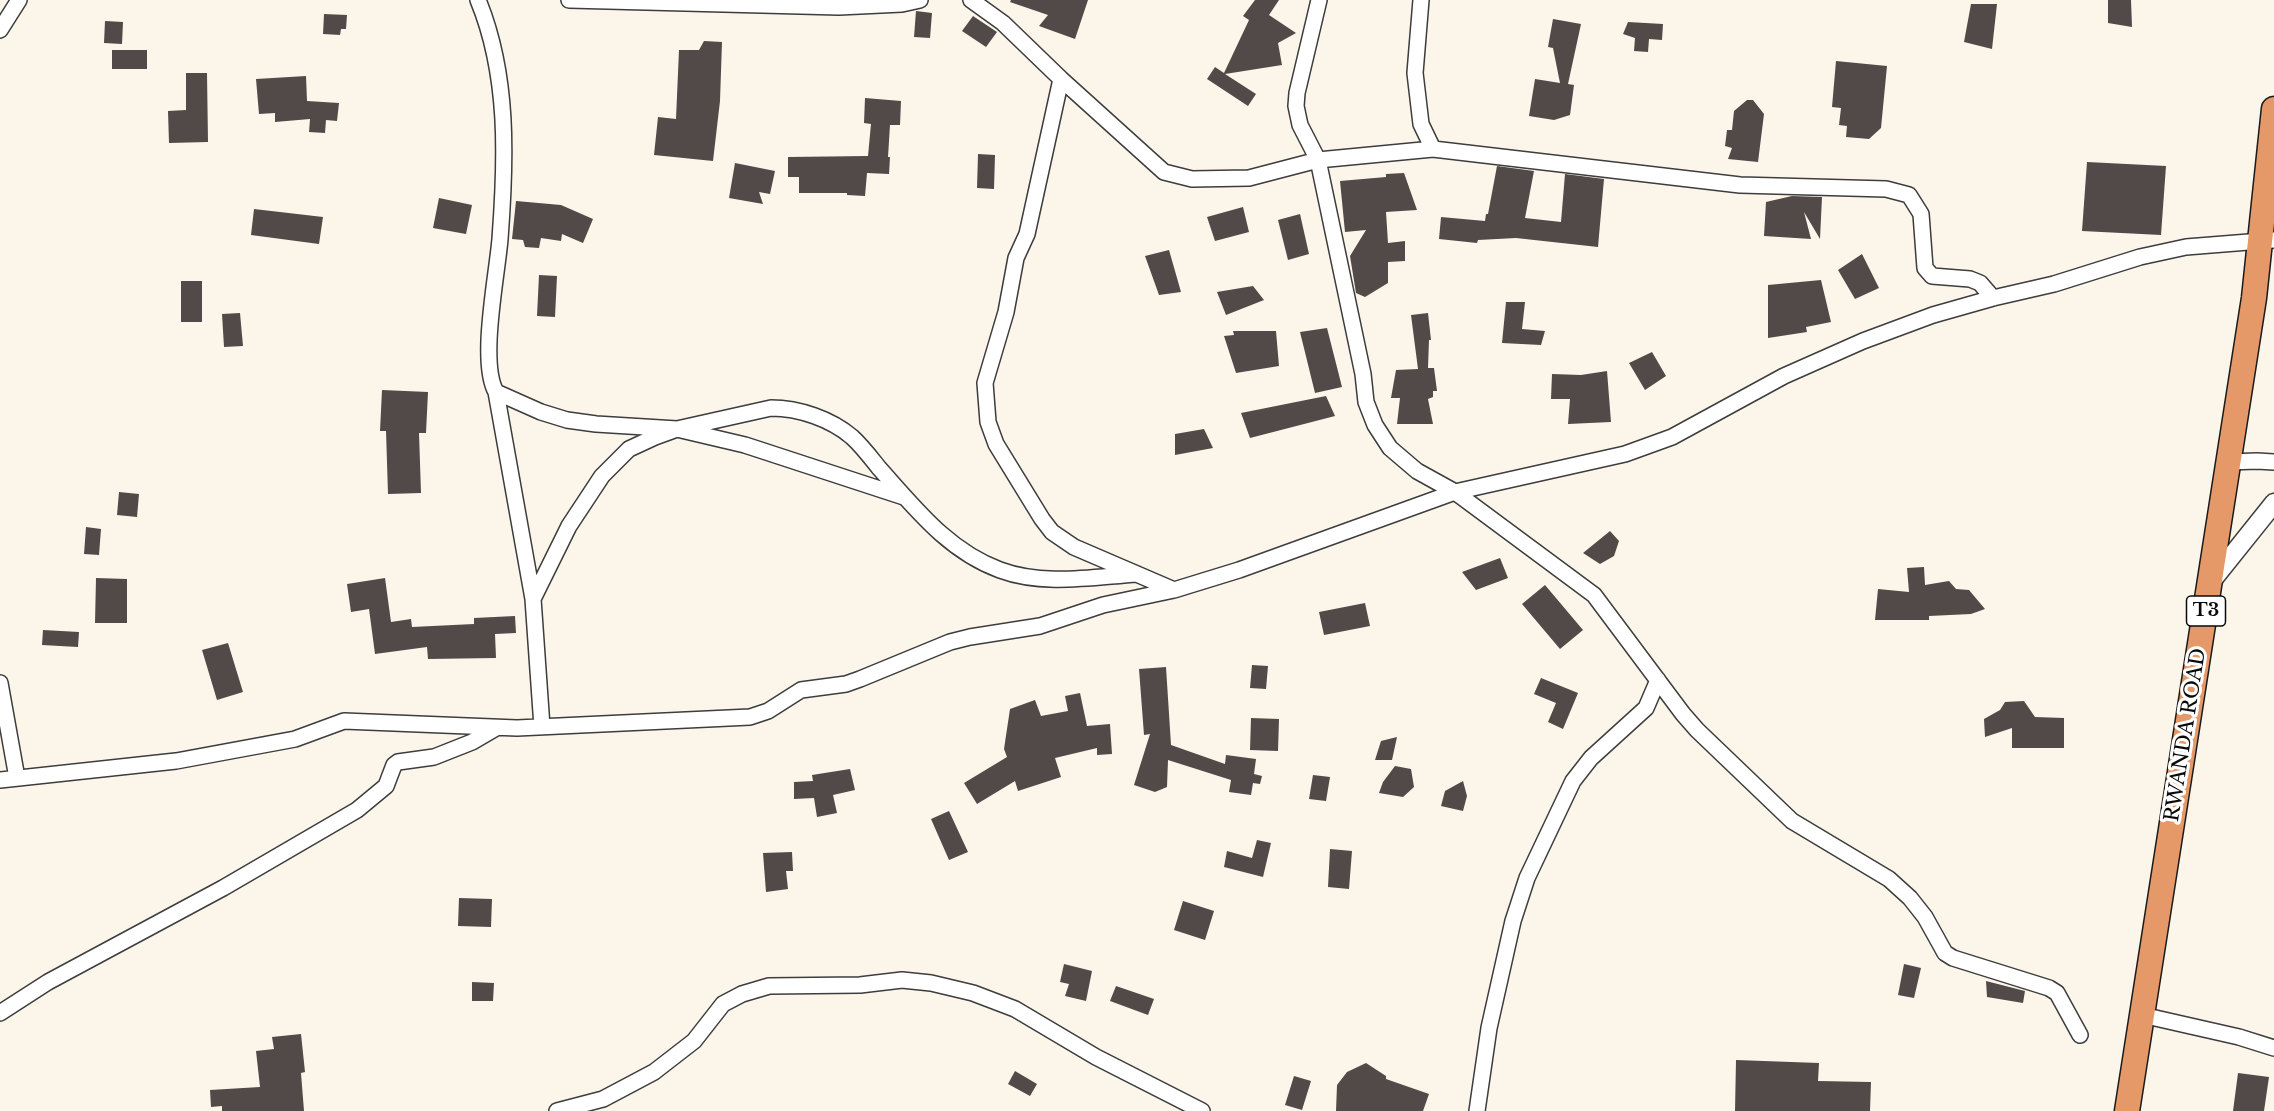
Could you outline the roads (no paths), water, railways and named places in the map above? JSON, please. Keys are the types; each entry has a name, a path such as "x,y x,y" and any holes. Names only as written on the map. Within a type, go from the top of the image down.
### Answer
{"highway":[{"name":"RWANDA ROAD","path":"2127,1111 2228,462 2267,241 2274,109"}],"street":[{"path":"0,30 19,0"},
{"path":"478,0 494,49 502,102 502,201 489,340 489,378 496,392 533,599 542,727"},
{"path":"571,0 839,7 878,7 920,0"},
{"path":"971,0 1003,23 1164,172 1176,176 1192,179 1249,178 1318,160 1433,149 1740,185 1886,189 1909,195 1921,214 1925,268 1932,276 1970,279 1980,283 1993,298"},
{"path":"1319,0 1296,106 1300,124 1318,160 1363,374 1366,402 1375,425 1390,448 1417,471 1455,492 1594,595 1697,730 1792,821 1889,879 1910,898 1925,917 1945,952 1953,958 2049,988 2057,993 2080,1035"},
{"path":"1420,0 1415,73 1421,124 1433,149"},
{"path":"1061,79 1027,234 1016,258 1006,312 985,383 988,422 996,444 1042,519 1053,532 1074,548 1174,590"},
{"path":"0,780 176,761 295,740 344,721 496,728 750,717 768,711 801,690 853,681 950,642 1040,626 1103,604 1174,590 1250,566 1455,492 1625,454 1672,437 1784,376 1863,341 1933,315 2054,284 2140,257 2186,247 2267,241"},
{"path":"496,392 541,412 567,420 677,429 745,445 905,497"},
{"path":"533,599 569,525 602,476 629,449 677,429 771,408 784,408 805,413 829,422 852,437 905,497 950,543 1001,571 1033,578 1059,579 1137,574"},
{"path":"2228,462 2257,460 2274,462"},
{"path":"2210,583 2274,503"},
{"path":"1477,1111 1489,1028 1513,921 1527,878 1573,781 1591,758 1646,708 1658,680"},
{"path":"0,683 17,778"},
{"path":"0,1013 48,982 223,888 357,810 386,786 394,765 398,762 434,757 472,742 496,728"},
{"path":"557,1111 603,1099 654,1072 693,1041 723,1004 742,994 769,986 860,985 902,980 930,983 973,993 1015,1009 1096,1057 1202,1111"},
{"path":"2142,1015 2239,1037 2274,1048"}]}
